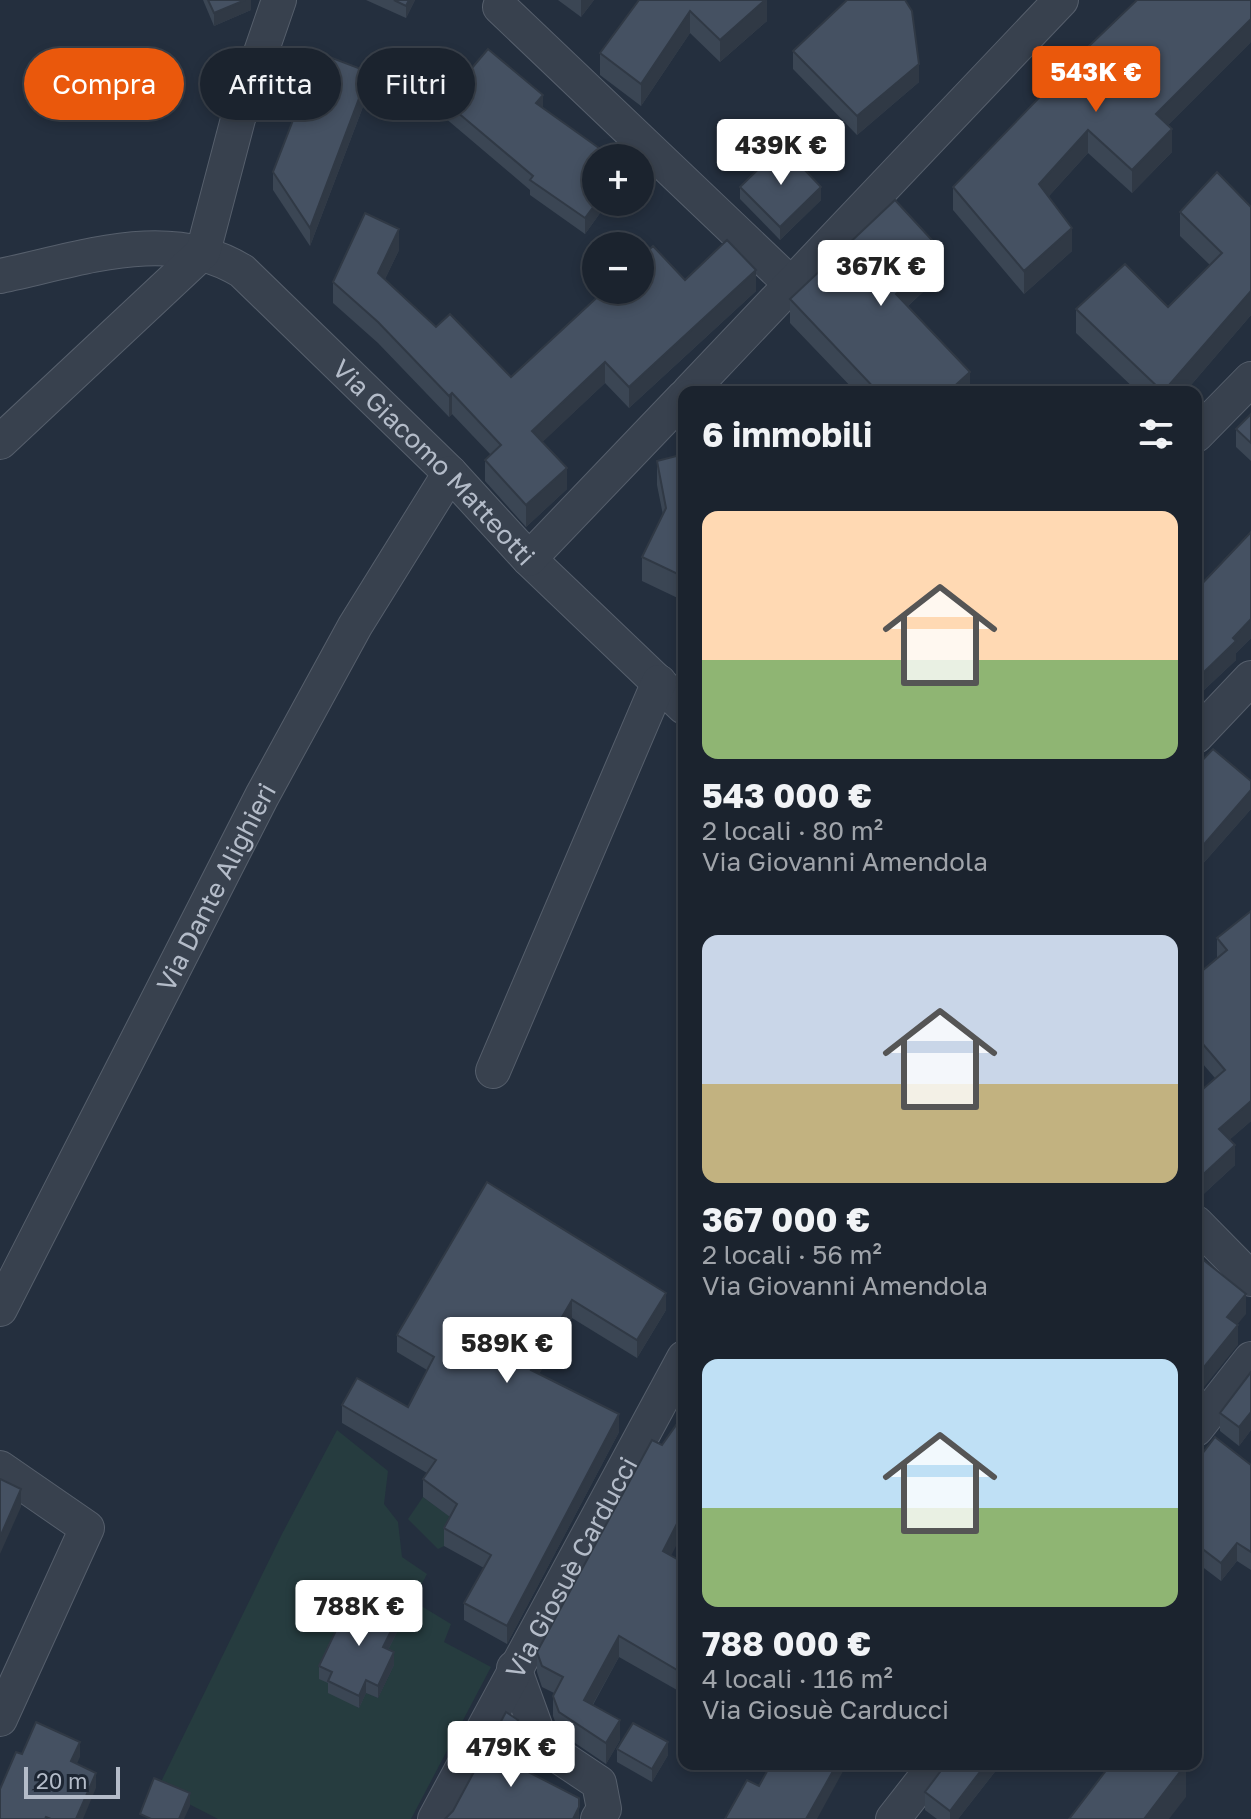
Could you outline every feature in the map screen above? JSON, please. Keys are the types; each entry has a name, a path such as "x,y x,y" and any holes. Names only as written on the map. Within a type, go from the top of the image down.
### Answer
{"street":[{"path":"0,442 203,252 238,119 279,0"},
{"path":"695,386 1061,0"},
{"path":"500,7 792,285"},
{"name":"Via Giacomo Matteotti","path":"0,276 128,250 168,247 203,252 232,264 256,281 450,473 529,559 678,701"},
{"path":"1202,429 1251,379"},
{"path":"529,559 678,403"},
{"name":"Via Dante Alighieri","path":"0,1309 269,783 355,626 450,473"},
{"path":"1202,730 1251,678"},
{"path":"493,1071 659,682"},
{"path":"1202,1229 1251,1279"},
{"path":"1202,1421 1251,1359"},
{"name":"Via Giosuè Carducci","path":"435,1819 678,1369"},
{"path":"0,1468 87,1528 0,1719"},
{"path":"514,1668 542,1745 599,1783 604,1809 598,1819"},
{"path":"893,1819 931,1770"}],"green space":[{"path":"337,1430 388,1471 384,1504 398,1522 402,1557 427,1574 413,1601 451,1624 444,1642 491,1667 411,1819 218,1819 158,1788 282,1534","holes":["394,1665 378,1698 366,1693 358,1708 332,1685"]},
{"path":"474,1492 444,1546 438,1549 408,1519 423,1497 449,1516"}],"building":[{"path":"208,0 245,0 214,13"},
{"path":"394,0 409,0 406,6"},
{"path":"639,0 765,0 720,40 690,11 641,84 600,53"},
{"path":"847,0 905,0 912,11 919,64 857,116 793,51"},
{"path":"1137,0 1251,0 1251,19 1156,114 1172,129 1132,170 1088,130 1039,184 1072,228 1024,271 953,187"},
{"path":"488,49 543,95 536,103 593,144 582,144 582,216 530,180 533,176 467,120 475,120 475,64"},
{"path":"341,61 357,67 357,104 310,228 273,172 293,120 341,120"},
{"path":"782,146 821,187 780,227 740,187"},
{"path":"1217,172 1251,207 1251,291 1168,386 1157,386 1076,309 1125,264 1168,307 1222,253 1180,212"},
{"path":"895,200 942,251 896,294 970,372 955,386 872,386 790,299"},
{"path":"365,213 399,229 378,273 436,327 450,314 511,377 590,304 654,304 654,247 685,280 727,240 756,270 629,387 605,362 532,431 567,468 526,505 485,460 501,445 452,393 449,396 378,322 333,282"},
{"path":"1251,414 1251,443 1236,429"},
{"path":"678,456 678,574 642,557 666,508 657,461"},
{"path":"1251,532 1251,619 1233,638 1236,641 1204,672 1202,670 1202,584"},
{"path":"1213,749 1251,781 1251,790 1202,847 1202,761"},
{"path":"1251,911 1251,1101 1219,1129 1235,1145 1202,1175 1202,1090 1225,1070 1202,1043 1202,971 1227,950 1217,938"},
{"path":"487,1182 666,1293 637,1340 572,1300 531,1370 619,1414 507,1626 464,1603 491,1555 444,1528 457,1504 423,1479 436,1460 342,1405 357,1378 408,1407 434,1357 397,1335"},
{"path":"1202,1259 1246,1294 1227,1317 1238,1325 1202,1370"},
{"path":"1251,1372 1251,1412 1239,1427 1220,1413"},
{"path":"678,1422 678,1522 663,1551 678,1560 678,1670 619,1636 584,1700 620,1720 606,1743 559,1712 553,1696 563,1677 542,1666 537,1652 652,1440 662,1445"},
{"path":"1215,1437 1251,1465 1251,1552 1237,1543 1221,1563 1202,1549 1202,1454"},
{"path":"0,1479 21,1489 0,1537"},
{"path":"352,1597 397,1619 383,1647 394,1652 378,1686 366,1680 359,1696 328,1681 332,1672 319,1666"},
{"path":"506,1712 518,1720 499,1757 579,1798 579,1807 573,1819 445,1819 453,1811"},
{"path":"36,1722 80,1742 71,1761 96,1773 76,1819 0,1819 0,1789 16,1752 22,1754"},
{"path":"633,1723 668,1742 652,1769 617,1749"},
{"path":"768,1770 834,1770 806,1819 725,1819 747,1780 759,1786"},
{"path":"942,1770 981,1770 950,1811 925,1792"},
{"path":"1106,1770 1181,1770 1144,1819 1069,1819"},
{"path":"154,1778 190,1793 179,1819 151,1819 140,1814"}]}
